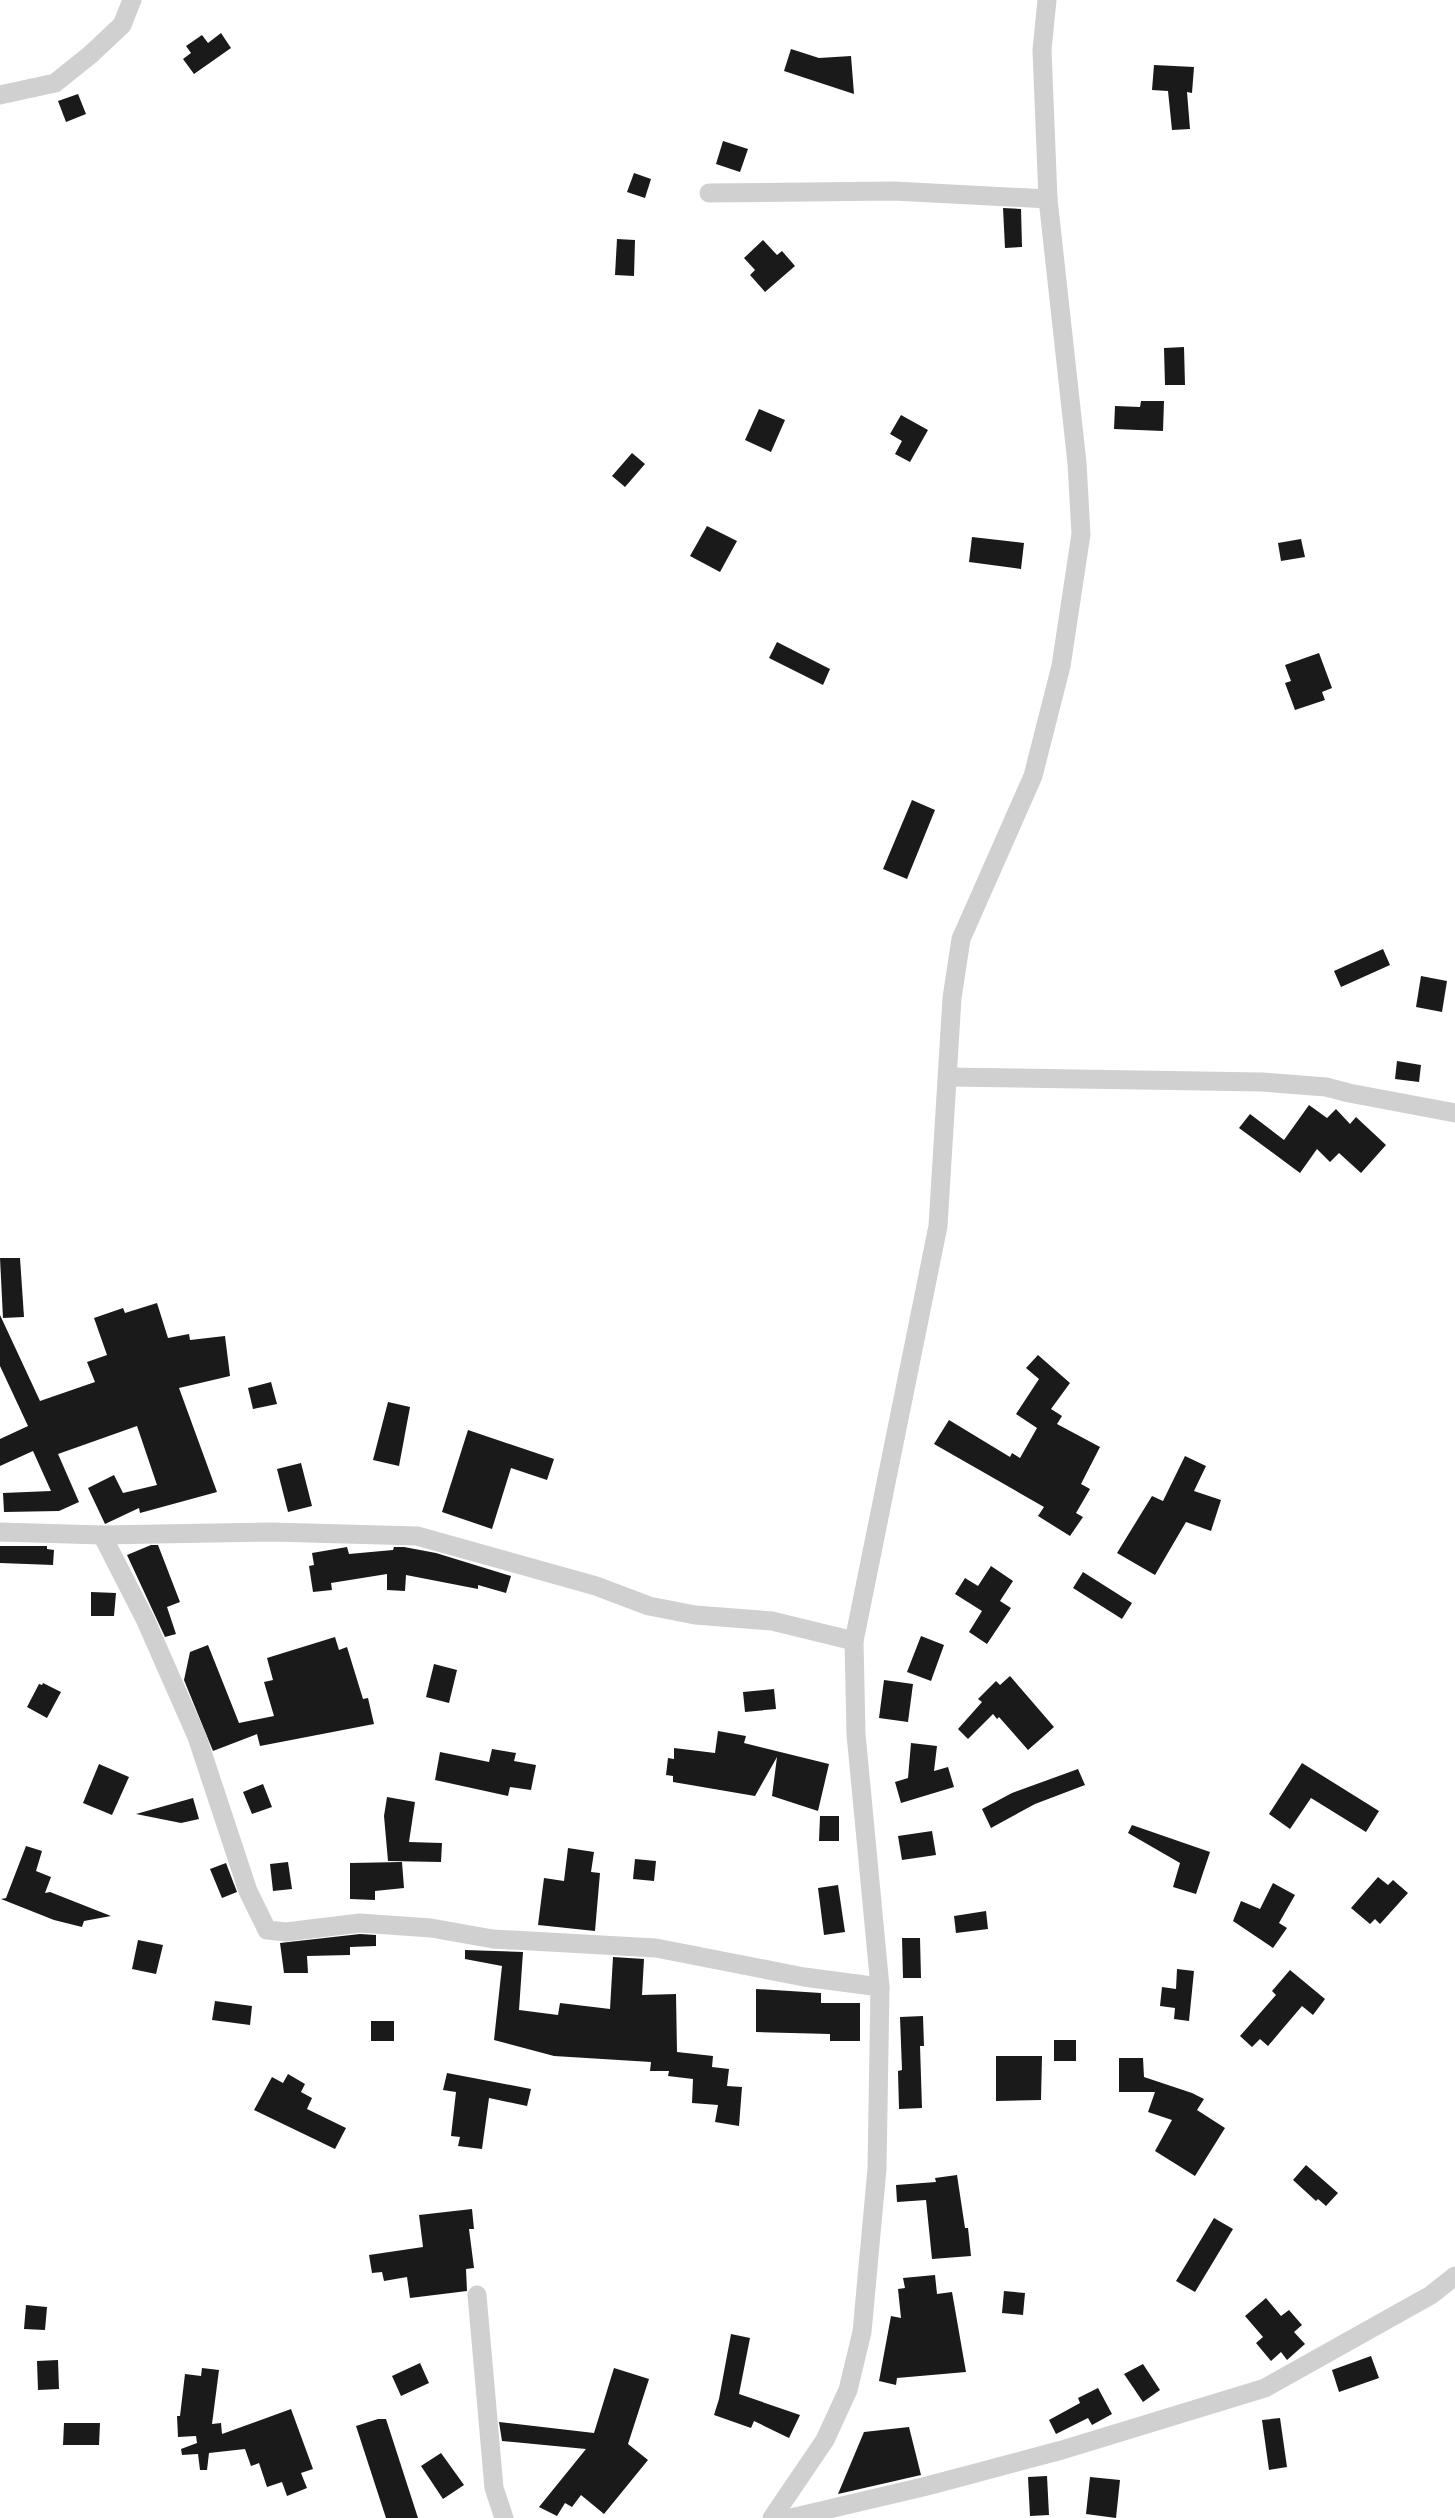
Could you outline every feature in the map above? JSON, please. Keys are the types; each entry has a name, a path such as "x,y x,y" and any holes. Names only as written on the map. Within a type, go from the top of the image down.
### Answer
{"street":[{"path":"0,95 55,83 90,55 122,25 132,0"},
{"path":"772,2518 825,2440 848,2390 862,2332 876,2169 880,1987 856,1734 854,1641 938,1226 952,998 961,938 1033,776 1061,666 1081,534 1077,462 1048,199 1042,50 1046,0"},
{"path":"710,193 894,191 1048,199"},
{"path":"948,1077 1262,1082 1326,1087 1455,1113"},
{"path":"0,1532 102,1536 272,1532 417,1536 596,1586 648,1606 696,1615 772,1621 854,1641"},
{"path":"102,1536 145,1619 197,1737 248,1891 267,1930 286,1932 360,1923 431,1928 493,1939 656,1948 804,1977 880,1987"},
{"path":"791,2518 927,2486 1062,2450 1265,2388 1431,2295 1455,2276"},
{"path":"476,2295 494,2488 504,2518"}],"building":[{"path":"221,33 231,48 194,74 183,59 191,53 186,46 202,35 208,43"},
{"path":"791,49 819,58 851,56 854,94 784,71"},
{"path":"1154,65 1194,67 1192,93 1187,92 1190,129 1172,130 1168,91 1152,90"},
{"path":"78,94 86,114 66,122 58,101"},
{"path":"723,141 748,149 740,172 716,164"},
{"path":"634,173 651,179 645,198 627,192"},
{"path":"1003,208 1021,209 1022,247 1005,248"},
{"path":"617,239 635,240 634,276 615,275"},
{"path":"763,240 777,255 782,251 795,266 765,292 750,275 755,270 744,258"},
{"path":"1184,347 1185,385 1165,385 1164,348"},
{"path":"1141,401 1164,401 1163,431 1114,429 1115,406 1140,407"},
{"path":"759,409 785,420 771,452 745,440"},
{"path":"901,415 928,430 910,462 895,454 902,441 890,434"},
{"path":"632,453 645,464 625,487 612,476"},
{"path":"707,526 737,541 720,572 690,556"},
{"path":"972,537 1024,543 1021,569 969,562"},
{"path":"1301,539 1305,557 1281,561 1278,543"},
{"path":"777,642 830,669 823,685 769,658"},
{"path":"1319,653 1332,688 1322,692 1325,700 1295,710 1285,683 1291,681 1285,665"},
{"path":"912,800 935,810 907,879 883,869"},
{"path":"1383,949 1390,965 1341,987 1334,971"},
{"path":"1421,976 1447,981 1442,1012 1416,1007"},
{"path":"1397,1061 1421,1065 1419,1082 1395,1079"},
{"path":"1309,1105 1327,1118 1336,1109 1350,1124 1356,1117 1386,1145 1361,1173 1339,1153 1330,1162 1317,1149 1300,1173 1239,1128 1250,1114 1284,1140"},
{"path":"0,1258 20,1258 24,1317 3,1318"},
{"path":"157,1303 168,1338 189,1334 190,1340 225,1336 230,1376 179,1388 217,1492 140,1513 139,1508 105,1524 88,1488 114,1475 123,1493 157,1485 137,1426 58,1454 79,1502 59,1511 4,1512 3,1493 51,1491 33,1451 0,1466 0,1439 28,1426 0,1366 0,1315 40,1401 95,1382 87,1362 107,1355 94,1318 123,1308 125,1313"},
{"path":"1038,1355 1070,1383 1051,1409 1062,1416 1057,1424 1100,1447 1081,1484 1090,1489 1076,1513 1083,1517 1070,1536 1038,1516 1044,1507 934,1444 949,1420 1010,1457 1012,1453 1020,1458 1037,1428 1016,1414 1039,1379 1026,1368"},
{"path":"271,1382 277,1404 253,1409 248,1388"},
{"path":"388,1402 410,1407 399,1466 373,1460"},
{"path":"468,1430 554,1459 547,1480 511,1468 492,1529 442,1512"},
{"path":"1185,1456 1206,1466 1194,1491 1221,1500 1211,1531 1186,1522 1155,1575 1117,1553 1152,1496 1163,1501"},
{"path":"301,1463 312,1506 288,1512 277,1469"},
{"path":"151,1545 158,1545 180,1602 167,1607 176,1634 165,1637 127,1555"},
{"path":"0,1546 47,1546 47,1549 54,1550 53,1565 0,1563"},
{"path":"347,1547 349,1554 393,1550 394,1547 404,1547 436,1553 511,1576 506,1593 478,1585 478,1589 406,1575 405,1591 387,1590 387,1574 331,1583 332,1590 313,1592 309,1566 314,1565 312,1553"},
{"path":"991,1566 1013,1581 1000,1601 1011,1608 987,1644 969,1632 982,1611 955,1594 965,1578 978,1586"},
{"path":"1083,1572 1132,1603 1122,1619 1073,1588"},
{"path":"91,1592 116,1593 114,1616 91,1616"},
{"path":"921,1636 944,1645 931,1681 907,1672"},
{"path":"335,1637 339,1650 347,1647 363,1699 368,1698 374,1724 260,1746 257,1734 213,1751 184,1680 190,1652 208,1645 239,1723 274,1716 264,1682 273,1680 267,1658"},
{"path":"434,1664 457,1670 449,1703 426,1697"},
{"path":"1010,1676 1054,1727 1028,1750 999,1717 997,1719 993,1714 968,1739 958,1729 982,1702 978,1699 996,1681 1000,1685"},
{"path":"884,1680 913,1684 908,1722 879,1718"},
{"path":"43,1683 61,1692 47,1718 27,1707 39,1684 42,1685"},
{"path":"774,1689 776,1709 745,1712 743,1692"},
{"path":"718,1731 746,1736 744,1743 829,1764 818,1811 772,1796 777,1757 755,1796 673,1782 673,1776 666,1775 668,1758 674,1759 674,1748 715,1753"},
{"path":"911,1743 937,1746 934,1771 948,1767 954,1787 901,1803 895,1782 908,1778"},
{"path":"492,1749 516,1753 514,1761 536,1765 531,1790 510,1787 508,1796 435,1780 440,1752 489,1762"},
{"path":"1302,1763 1379,1811 1366,1832 1311,1798 1290,1829 1269,1814"},
{"path":"99,1764 129,1777 112,1815 83,1803"},
{"path":"1078,1769 1085,1785 1035,1804 991,1828 982,1809 1012,1793"},
{"path":"263,1784 272,1807 252,1814 243,1792"},
{"path":"387,1797 415,1802 409,1842 442,1843 441,1862 388,1861 384,1816"},
{"path":"193,1798 199,1819 181,1823 136,1814"},
{"path":"820,1816 839,1816 839,1841 819,1841"},
{"path":"1132,1825 1210,1852 1196,1894 1173,1887 1180,1863 1128,1833"},
{"path":"932,1831 936,1855 902,1860 898,1836"},
{"path":"26,1846 42,1851 36,1871 51,1877 45,1893 50,1892 111,1916 84,1921 82,1927 54,1920 1,1899 6,1898"},
{"path":"568,1848 594,1852 591,1872 600,1873 595,1931 538,1925 544,1878 564,1881"},
{"path":"635,1859 656,1861 654,1881 633,1879"},
{"path":"288,1862 292,1889 273,1891 270,1864"},
{"path":"402,1862 404,1888 375,1891 375,1900 350,1899 350,1863"},
{"path":"226,1863 237,1892 222,1898 210,1869"},
{"path":"1378,1877 1388,1885 1393,1880 1408,1893 1380,1924 1375,1919 1370,1924 1351,1908"},
{"path":"1273,1883 1295,1895 1279,1923 1287,1928 1273,1948 1233,1921 1241,1901 1260,1909"},
{"path":"838,1885 845,1932 824,1935 818,1888"},
{"path":"986,1911 988,1929 956,1933 954,1916"},
{"path":"360,1934 376,1935 376,1946 350,1947 350,1955 307,1956 308,1973 284,1973 280,1943"},
{"path":"902,1938 920,1938 921,1978 903,1978"},
{"path":"138,1940 163,1945 156,1974 132,1969"},
{"path":"465,1950 523,1952 519,2010 558,2015 560,2003 610,2009 613,1957 644,1959 642,1995 676,1994 677,2052 713,2056 712,2067 729,2069 727,2086 742,2087 739,2126 715,2122 718,2105 692,2103 693,2079 668,2076 669,2071 650,2071 651,2062 554,2056 494,2040 502,1966 465,1959"},
{"path":"1177,1969 1194,1971 1189,2021 1174,2019 1175,2008 1160,2006 1162,1987 1176,1989"},
{"path":"1290,1970 1325,1999 1313,2015 1302,2006 1268,2046 1260,2039 1252,2047 1240,2036 1276,1995 1272,1991"},
{"path":"756,1989 821,1993 821,2003 860,2003 860,2041 830,2041 830,2034 756,2032"},
{"path":"215,2001 252,2006 250,2025 212,2020"},
{"path":"923,2016 924,2046 920,2046 922,2108 899,2109 898,2071 902,2070 900,2017"},
{"path":"371,2021 394,2021 394,2041 371,2041"},
{"path":"1054,2040 1076,2040 1076,2061 1054,2061"},
{"path":"996,2056 1042,2056 1041,2100 996,2101"},
{"path":"1119,2058 1143,2058 1144,2077 1192,2093 1204,2099 1197,2110 1225,2128 1195,2176 1155,2151 1172,2120 1148,2112 1155,2092 1119,2092"},
{"path":"447,2073 531,2089 527,2106 489,2098 482,2149 458,2146 460,2137 451,2136 456,2092 443,2090"},
{"path":"288,2074 305,2084 301,2092 312,2098 307,2109 346,2128 335,2149 254,2110 272,2077 283,2083"},
{"path":"1306,2165 1338,2193 1326,2206 1318,2199 1316,2201 1293,2180"},
{"path":"957,2175 965,2228 968,2228 971,2256 932,2259 926,2200 897,2202 896,2185 936,2182 935,2178"},
{"path":"472,2209 474,2229 469,2229 474,2268 466,2269 467,2291 410,2298 407,2277 384,2281 382,2272 372,2273 369,2255 423,2247 419,2215"},
{"path":"1214,2218 1233,2229 1195,2292 1176,2281"},
{"path":"935,2275 937,2294 952,2292 966,2372 897,2378 896,2385 879,2381 891,2316 901,2318 898,2289 905,2288 903,2278"},
{"path":"1004,2291 1025,2293 1023,2315 1002,2313"},
{"path":"1266,2298 1281,2316 1289,2310 1302,2325 1294,2332 1305,2344 1287,2360 1281,2352 1271,2361 1256,2343 1263,2337 1245,2316"},
{"path":"26,2305 47,2307 45,2330 24,2329"},
{"path":"731,2334 750,2338 739,2394 800,2415 789,2438 754,2421 751,2428 714,2415 719,2399"},
{"path":"1371,2356 1379,2378 1339,2392 1332,2370"},
{"path":"58,2360 59,2389 38,2390 37,2361"},
{"path":"420,2363 429,2383 401,2396 392,2376"},
{"path":"1143,2364 1160,2390 1143,2402 1124,2374"},
{"path":"202,2368 219,2370 212,2424 221,2423 222,2434 291,2409 313,2469 301,2473 307,2488 287,2496 282,2482 267,2487 259,2463 251,2466 245,2449 209,2453 207,2470 200,2470 198,2454 182,2455 181,2449 197,2443 196,2436 178,2437 177,2416 180,2416 185,2374 201,2376"},
{"path":"614,2368 649,2379 628,2444 648,2460 604,2514 581,2495 572,2507 565,2503 557,2516 539,2507 586,2449 502,2441 499,2422 594,2433"},
{"path":"1098,2388 1112,2414 1092,2425 1088,2418 1056,2434 1049,2420 1080,2403 1078,2398"},
{"path":"1280,2418 1287,2467 1269,2470 1262,2420"},
{"path":"378,2419 386,2419 418,2518 386,2518 356,2426"},
{"path":"64,2423 100,2423 99,2445 63,2445"},
{"path":"909,2427 921,2475 838,2494 864,2432"},
{"path":"441,2453 464,2485 443,2499 421,2466"},
{"path":"1047,2476 1049,2515 1030,2516 1028,2477"},
{"path":"1090,2477 1120,2480 1116,2518 1086,2514"}]}
